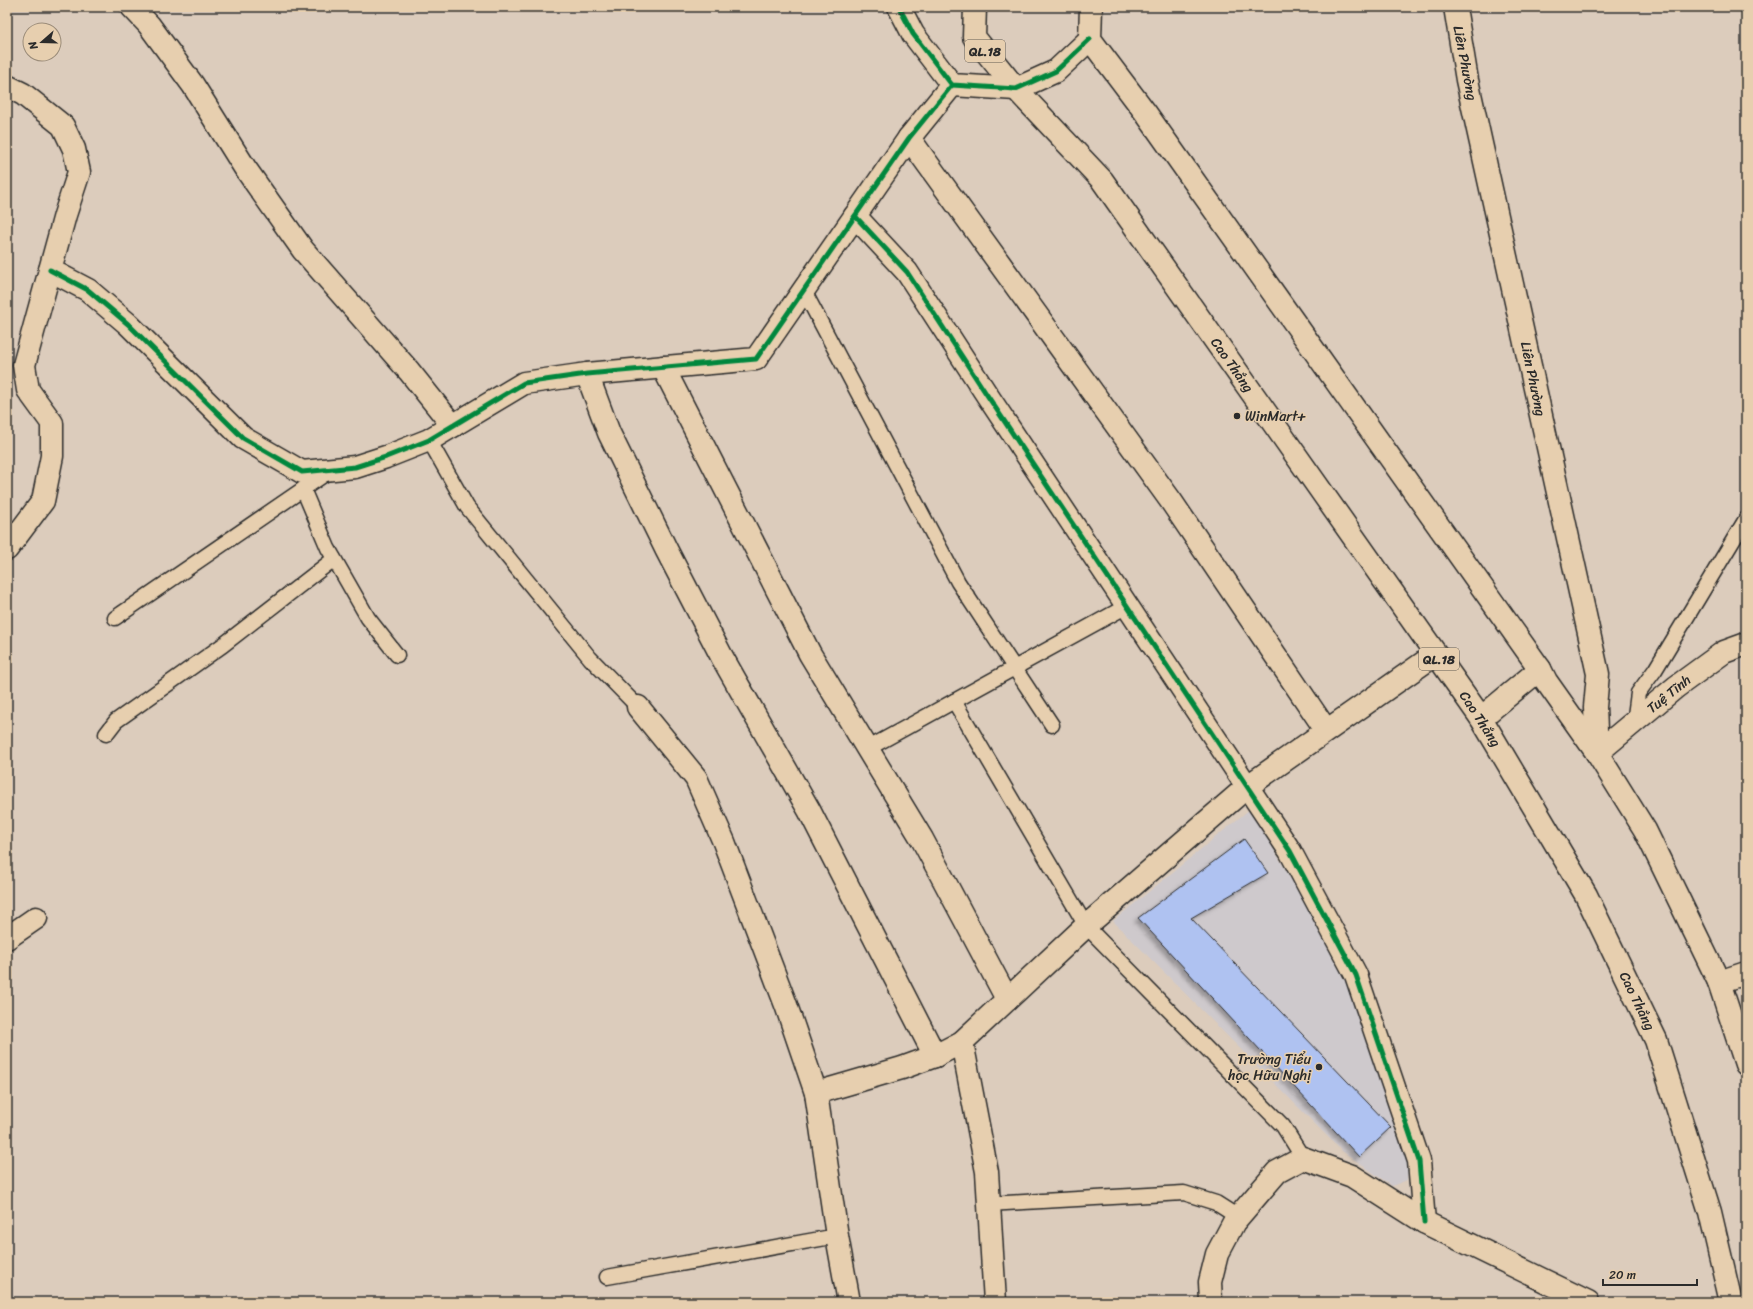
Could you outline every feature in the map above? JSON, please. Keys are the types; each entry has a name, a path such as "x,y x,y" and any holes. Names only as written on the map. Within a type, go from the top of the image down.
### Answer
{"main road":[{"path":"132,7 150,25 193,85 245,168 303,250 409,371 453,426"},
{"path":"899,7 913,34 952,85 1016,89 1056,71 1090,39"},
{"path":"913,7 913,34"},
{"name":"QL.18","path":"975,7 974,37 1016,89"},
{"path":"1091,7 1090,39 1145,112 1598,753 1645,830 1719,982 1746,1064"},
{"name":"Liên Phường","path":"1454,7 1467,80 1598,674 1595,707 1598,753"},
{"path":"50,270 88,290 128,324 243,438 302,472 356,466 386,457 429,440 524,383 587,374 756,359 909,138 952,85"},
{"path":"7,86 23,94 63,126 74,150 79,172 24,365 28,390 52,423 52,456 43,501 7,549"},
{"name":"Cao Thắng","path":"1016,89 1102,180 1481,718 1586,895 1656,1040 1710,1212 1731,1302"},
{"path":"909,138 1171,502 1326,730"},
{"path":"855,216 907,272 1290,851 1356,975 1419,1161 1424,1222"},
{"path":"663,367 810,654 922,839 1007,999"},
{"path":"587,374 609,433 671,558 722,657 809,810 934,1056"},
{"name":"Tuệ Tĩnh","path":"1598,753 1676,687 1724,652 1746,644"},
{"path":"816,1093 902,1068 934,1056 962,1042 1086,926 1248,786 1436,654"},
{"path":"1481,718 1540,669"},
{"path":"638,707 696,778 724,842 781,990 816,1093 837,1236 849,1302"},
{"path":"7,938 36,918"},
{"path":"1719,982 1746,972"},
{"path":"962,1042 987,1172 995,1302"},
{"path":"1211,1302 1210,1282 1217,1254 1234,1222 1278,1172 1303,1158 1352,1176 1424,1222 1588,1302"}],"lane":[{"path":"804,291 958,582 1052,725"},
{"path":"429,440 467,507 590,658 638,707"},
{"path":"115,618 332,469"},
{"path":"303,489 334,559 368,618 397,655"},
{"path":"1634,723 1638,694 1655,670 1746,519"},
{"path":"106,734 116,721 223,645 334,559"},
{"path":"867,749 1128,606"},
{"path":"954,701 1086,926 1283,1126 1303,1158"},
{"path":"989,1204 1184,1193 1216,1204 1238,1218"},
{"path":"607,1277 837,1236"}],"shaded area":[{"name":"Trường Tiểu học Hữu Nghị","path":"1250,809 1342,965 1408,1159 1407,1180 1392,1186 1342,1151 1113,921"}],"building":[{"path":"1244,839 1268,873 1191,918 1391,1127 1359,1157 1138,918"}],"cycle path":[{"path":"899,7 913,34 952,85 1016,89 1056,71 1090,39"},
{"path":"50,270 88,290 128,324 243,438 302,472 355,467 386,457 429,440 524,383 587,374 756,359 909,138 952,85"},
{"path":"855,216 907,272 1290,851 1356,975 1419,1161 1424,1222"}],"place":[{"name":"WinMart+","path":"1237,416"},
{"name":"Trường Tiểu học Hữu Nghị","path":"1319,1067"}]}
